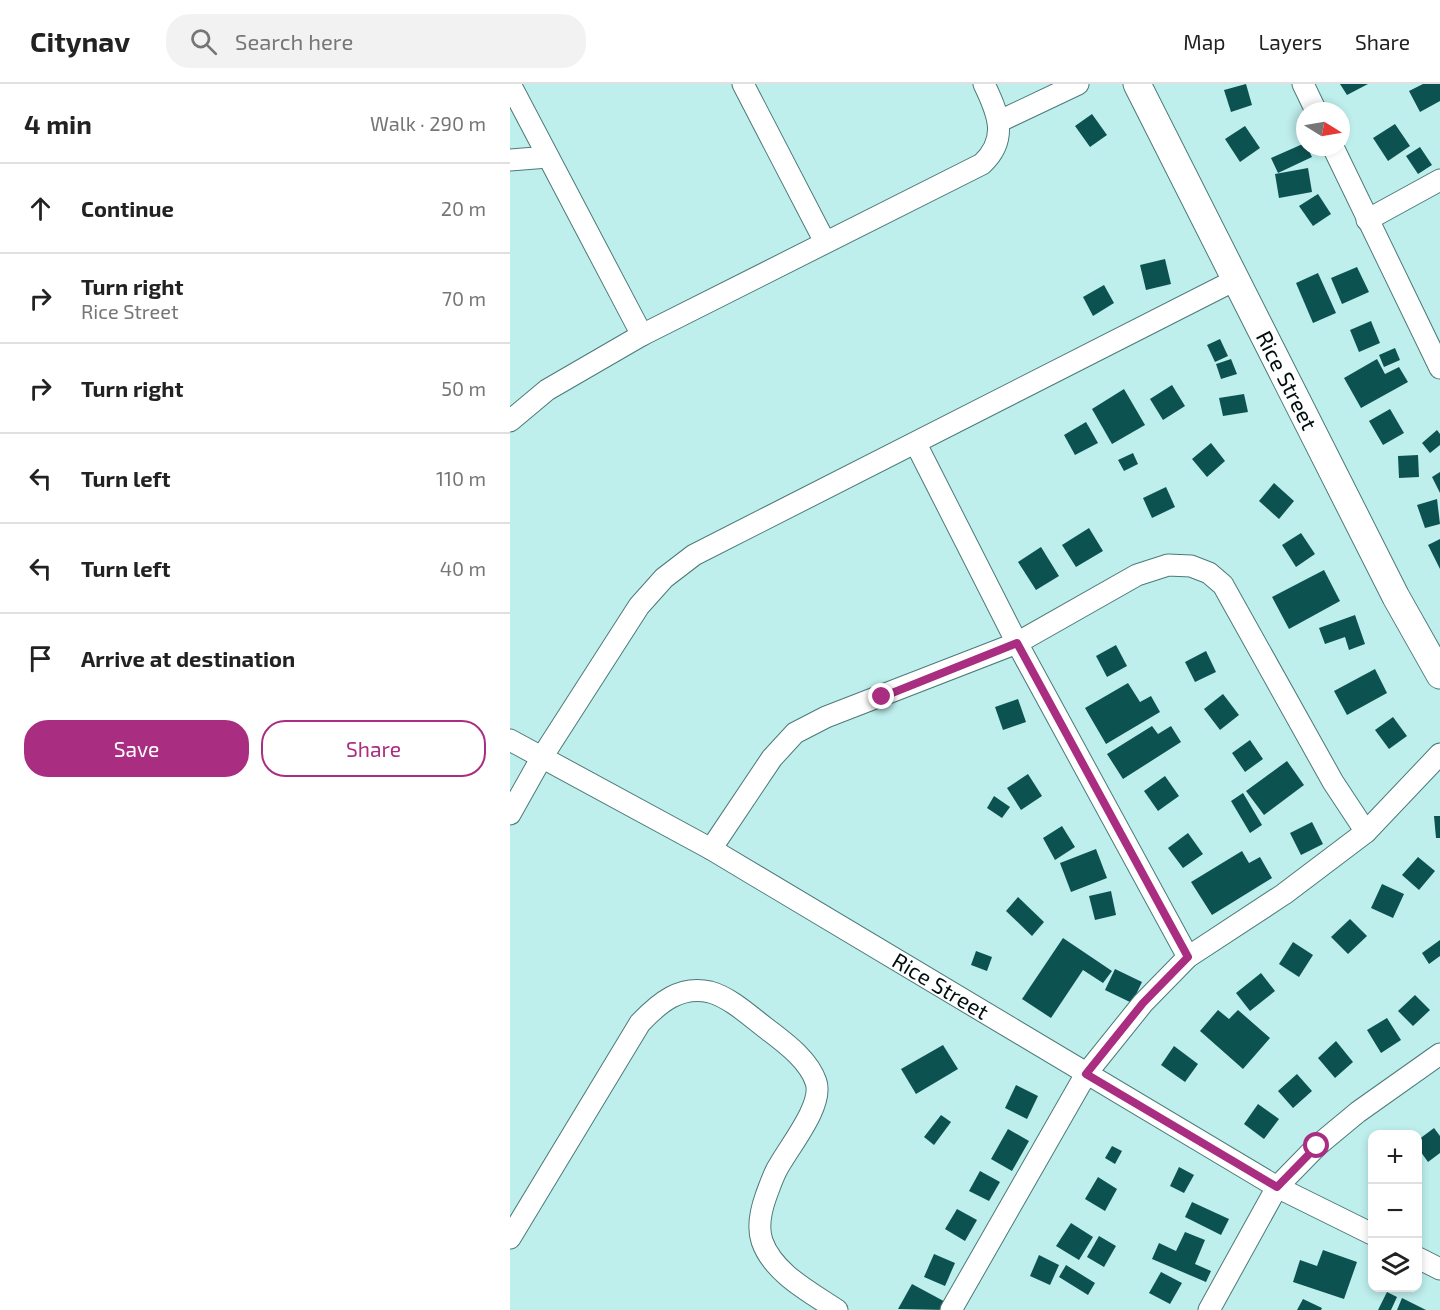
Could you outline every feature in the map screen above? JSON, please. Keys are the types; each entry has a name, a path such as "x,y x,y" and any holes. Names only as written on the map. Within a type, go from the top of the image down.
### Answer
{"street":[{"path":"510,84 642,335"},
{"path":"743,84 825,242"},
{"path":"510,421 547,390 642,335 982,164 993,154 1000,121 984,84"},
{"path":"1000,121 1078,84"},
{"name":"Rice Street","path":"1137,84 1396,597 1440,675"},
{"path":"1303,84 1312,102"},
{"path":"1337,156 1440,368"},
{"path":"510,160 548,157"},
{"path":"1367,220 1440,180"},
{"path":"510,814 542,758 639,606 664,578 694,555 1237,279"},
{"path":"916,444 1017,643 1188,957"},
{"path":"711,849 772,758 795,733 826,717 1017,643 1137,575 1168,565 1191,566 1209,573 1223,585 1333,782 1366,832"},
{"name":"Rice Street","path":"510,740 711,849 1277,1187 1368,1232"},
{"path":"951,1310 1086,1074 1143,1003 1188,957 1284,894 1366,832 1440,754"},
{"path":"510,1238 640,1023 668,997 687,992 709,992 723,997 779,1039 810,1069 817,1084 817,1098 776,1170 763,1204 759,1225 762,1241 776,1265 837,1310"},
{"path":"1209,1310 1277,1187 1317,1146 1358,1112 1440,1054"},
{"path":"1422,1260 1440,1269"}],"building":[{"path":"1246,84 1252,105 1231,112 1224,90"},
{"path":"1340,84 1368,84 1347,95"},
{"path":"1423,84 1440,84 1440,101 1420,112 1409,91"},
{"path":"1092,114 1107,135 1090,147 1075,126"},
{"path":"1395,124 1410,146 1388,161 1373,138"},
{"path":"1245,126 1260,148 1240,162 1225,139"},
{"path":"1296,147 1296,156 1312,157 1278,173 1271,158"},
{"path":"1420,147 1432,165 1418,174 1406,156"},
{"path":"1308,168 1312,192 1279,198 1275,174"},
{"path":"1318,194 1331,214 1313,226 1299,206"},
{"path":"1165,259 1171,284 1146,290 1140,265"},
{"path":"1357,267 1369,292 1342,304 1331,278"},
{"path":"1318,273 1336,313 1313,323 1296,283"},
{"path":"1104,285 1114,303 1093,316 1083,297"},
{"path":"1371,321 1380,343 1359,352 1350,330"},
{"path":"1220,339 1228,356 1215,362 1207,345"},
{"path":"1395,348 1400,360 1384,367 1379,355"},
{"path":"1231,359 1237,374 1221,379 1216,364"},
{"path":"1377,359 1385,374 1399,367 1408,382 1361,408 1344,378"},
{"path":"1172,385 1185,406 1163,420 1150,399"},
{"path":"1124,389 1145,425 1112,444 1092,409"},
{"path":"1244,394 1248,412 1223,416 1219,398"},
{"path":"1390,409 1404,433 1383,445 1369,421"},
{"path":"1086,422 1098,443 1075,455 1064,435"},
{"path":"1437,430 1440,434 1440,445 1430,453 1422,443"},
{"path":"1211,443 1225,461 1207,477 1192,459"},
{"path":"1133,453 1138,464 1124,471 1118,460"},
{"path":"1418,455 1419,477 1399,478 1398,456"},
{"path":"1440,472 1440,493 1432,477"},
{"path":"1274,483 1294,501 1279,519 1259,501"},
{"path":"1166,487 1175,507 1152,518 1143,498"},
{"path":"1437,499 1440,524 1425,528 1417,505"},
{"path":"1089,528 1103,551 1076,567 1062,545"},
{"path":"1301,533 1315,554 1296,567 1282,545"},
{"path":"1440,539 1440,569 1428,545"},
{"path":"1041,547 1059,576 1036,590 1018,562"},
{"path":"1324,570 1340,601 1289,629 1272,597"},
{"path":"1355,615 1365,644 1349,650 1345,637 1325,644 1319,628"},
{"path":"1116,645 1127,666 1107,677 1096,656"},
{"path":"1206,651 1216,672 1195,682 1185,662"},
{"path":"1375,669 1387,693 1347,715 1334,691"},
{"path":"1128,683 1140,702 1151,696 1160,712 1106,744 1085,708"},
{"path":"1223,694 1239,715 1220,730 1204,709"},
{"path":"1018,699 1026,722 1003,730 995,707"},
{"path":"1393,717 1407,736 1389,749 1375,730"},
{"path":"1152,726 1158,734 1171,726 1181,742 1123,779 1107,754"},
{"path":"1250,740 1263,759 1245,772 1232,753"},
{"path":"1287,761 1304,785 1264,815 1246,791"},
{"path":"1028,774 1042,796 1021,810 1007,788"},
{"path":"1165,776 1179,796 1158,811 1144,791"},
{"path":"1243,793 1262,825 1250,833 1231,801"},
{"path":"994,796 1010,807 1002,818 987,808"},
{"path":"1434,816 1440,816 1440,838 1436,838"},
{"path":"1312,822 1323,844 1301,855 1290,833"},
{"path":"1062,826 1075,847 1055,860 1043,838"},
{"path":"1188,833 1203,854 1183,868 1168,848"},
{"path":"1096,849 1107,878 1071,892 1060,863"},
{"path":"1242,851 1249,863 1260,857 1272,878 1212,915 1191,882"},
{"path":"1418,857 1435,871 1419,890 1402,875"},
{"path":"1382,884 1404,894 1393,918 1371,908"},
{"path":"1111,891 1116,915 1095,920 1089,896"},
{"path":"1018,897 1044,922 1032,936 1006,911"},
{"path":"1350,919 1367,936 1348,954 1331,937"},
{"path":"1063,938 1112,971 1103,983 1083,970 1051,1018 1022,999"},
{"path":"1440,940 1440,956 1429,964 1422,953"},
{"path":"1293,942 1313,955 1299,977 1279,964"},
{"path":"976,951 992,957 987,971 971,965"},
{"path":"1115,969 1142,982 1132,1003 1105,990"},
{"path":"1261,973 1275,991 1250,1011 1236,993"},
{"path":"1415,995 1430,1010 1413,1026 1398,1011"},
{"path":"1218,1010 1229,1019 1238,1010 1270,1038 1243,1069 1200,1031"},
{"path":"1387,1018 1401,1040 1381,1053 1367,1030"},
{"path":"1336,1041 1353,1062 1335,1078 1318,1058"},
{"path":"943,1045 958,1069 916,1094 901,1069"},
{"path":"1174,1046 1198,1064 1185,1082 1161,1065"},
{"path":"1297,1074 1312,1091 1293,1108 1278,1091"},
{"path":"1016,1085 1038,1096 1027,1119 1005,1108"},
{"path":"1258,1104 1279,1119 1264,1139 1244,1124"},
{"path":"941,1115 951,1122 934,1145 924,1137"},
{"path":"1434,1128 1440,1136 1440,1153 1428,1162 1422,1154 1422,1137"},
{"path":"1008,1129 1029,1141 1012,1171 991,1159"},
{"path":"1112,1146 1122,1151 1115,1164 1105,1158"},
{"path":"1179,1167 1194,1175 1184,1193 1170,1186"},
{"path":"980,1171 1000,1182 989,1201 969,1191"},
{"path":"1098,1177 1117,1189 1105,1211 1085,1199"},
{"path":"1192,1202 1229,1219 1221,1235 1185,1217"},
{"path":"957,1209 977,1220 965,1241 945,1229"},
{"path":"1071,1223 1093,1237 1079,1260 1056,1246"},
{"path":"1185,1232 1205,1240 1195,1264 1211,1271 1206,1282 1152,1259 1159,1243 1176,1251"},
{"path":"1099,1236 1116,1246 1104,1267 1087,1257"},
{"path":"1323,1250 1357,1262 1344,1299 1293,1282 1300,1260 1317,1266"},
{"path":"934,1254 955,1263 945,1286 924,1277"},
{"path":"1039,1255 1059,1265 1050,1285 1030,1276"},
{"path":"1066,1265 1095,1283 1088,1295 1059,1277"},
{"path":"1161,1272 1182,1283 1170,1304 1149,1293"},
{"path":"912,1284 951,1305 948,1310 898,1309"},
{"path":"1387,1292 1397,1297 1391,1310 1378,1310"},
{"path":"1402,1298 1426,1310 1397,1310"},
{"path":"1303,1299 1322,1308 1321,1310 1297,1310"}],"route":[{"path":"882,697 1017,643 1188,957 1143,1003 1086,1074 1277,1187 1317,1146"}]}
